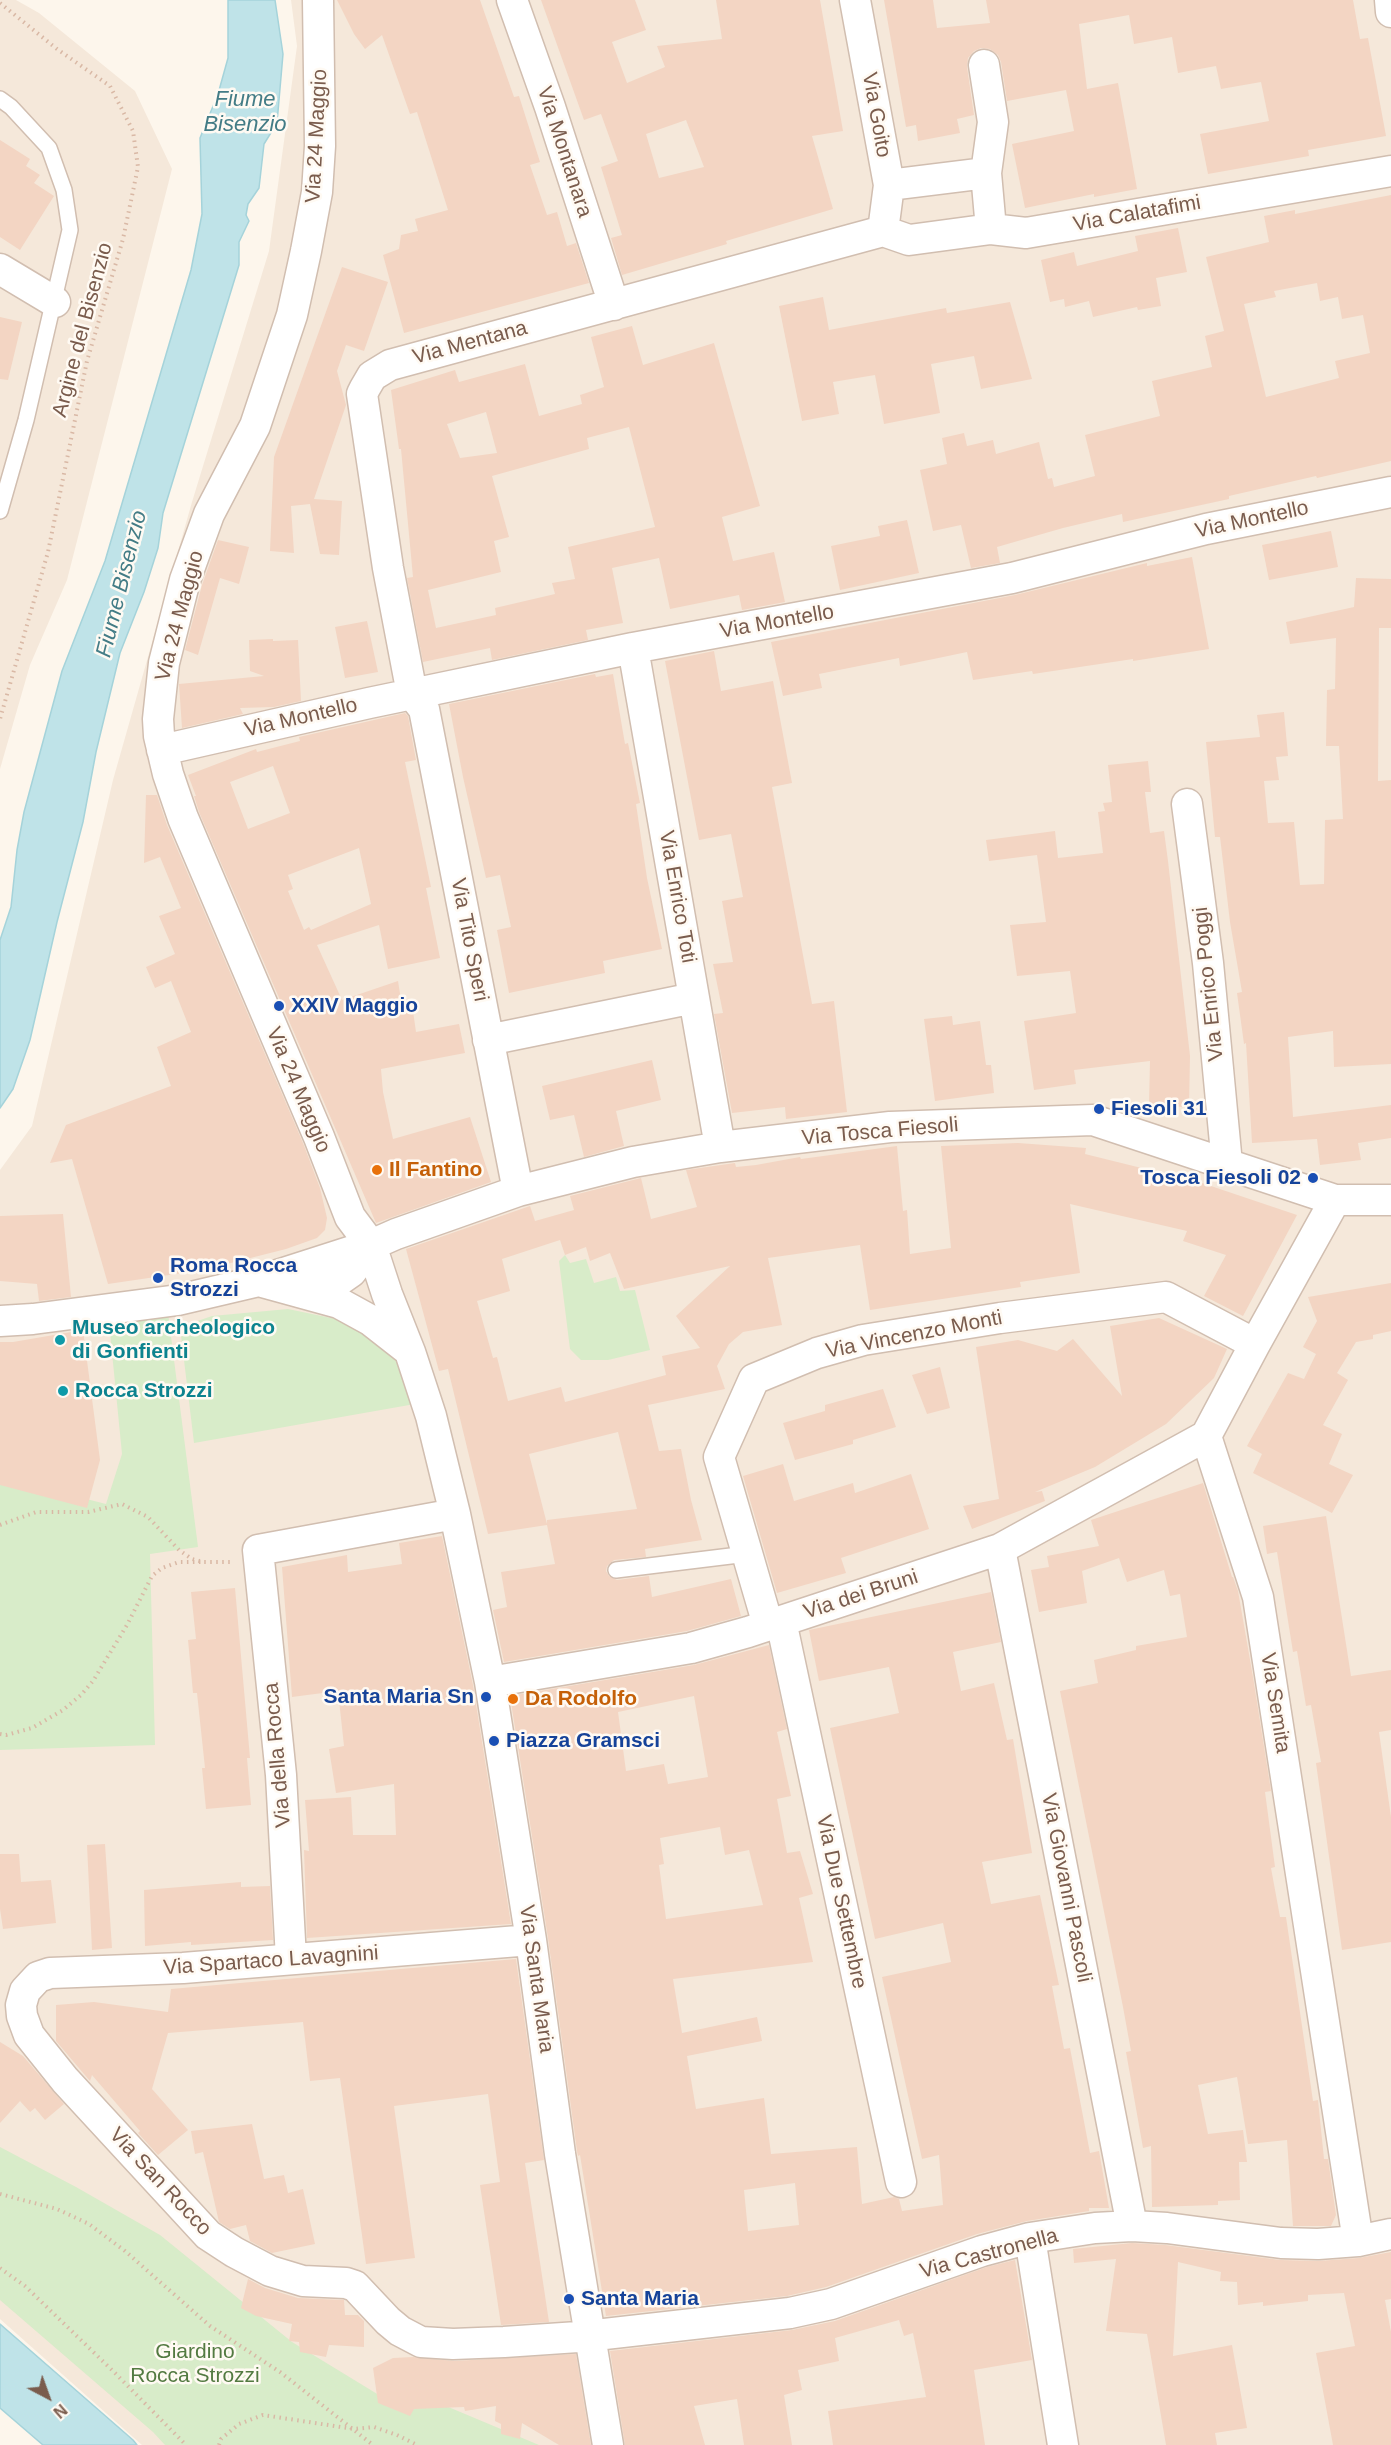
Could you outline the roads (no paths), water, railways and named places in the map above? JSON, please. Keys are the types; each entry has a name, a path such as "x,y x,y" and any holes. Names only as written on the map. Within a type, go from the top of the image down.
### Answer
{"street":[{"name":"Via 24 Maggio","path":"318,0 321,146 317,192 292,315 255,426 209,514 185,580 164,663 158,719 162,750 183,818 319,1137 350,1217 371,1245 410,1352"},
{"name":"Via Montanara","path":"512,0 550,107 614,305"},
{"name":"Via Goito","path":"855,0 889,185 883,231"},
{"path":"1390,0 1391,12"},
{"path":"984,65 993,122 986,173 991,229"},
{"name":"Via Calatafimi","path":"883,231 909,240 991,229 1026,233 1391,171"},
{"path":"889,185 986,173"},
{"name":"Via Mentana","path":"412,694 388,568 362,394 368,381 376,372 390,364 883,231"},
{"path":"0,269 55,302"},
{"name":"Via Montello","path":"162,750 412,694 633,648 1011,578 1206,529 1391,492"},
{"name":"Via Enrico Toti","path":"633,648 720,1147"},
{"name":"Via Tito Speri","path":"412,694 424,708 518,1191"},
{"name":"Via Enrico Poggi","path":"1187,804 1208,963 1227,1164"},
{"path":"488,1040 694,998"},
{"name":"Via Tosca Fiesoli","path":"371,1245 518,1191 633,1162 720,1147 890,1127 1081,1119 1108,1123 1335,1200 1391,1200"},
{"path":"1206,1436 1254,1344 1335,1200"},
{"path":"0,1321 33,1319 178,1299 259,1281 301,1285 332,1282 351,1272 371,1245"},
{"path":"259,1281 339,1304 370,1320 410,1352"},
{"name":"Via Vincenzo Monti","path":"774,1623 747,1554 719,1457 754,1379 817,1353 863,1340 988,1320 1166,1297 1254,1344"},
{"name":"Via Santa Maria","path":"410,1352 431,1416 455,1514 490,1682 531,1940 560,2154 608,2445"},
{"name":"Via dei Bruni","path":"490,1682 691,1648 1000,1550 1206,1436"},
{"name":"Via Semita","path":"1206,1436 1258,1597 1358,2241"},
{"name":"Via della Rocca","path":"291,1959 280,1775 259,1556 455,1514"},
{"name":"Via Giovanni Pascoli","path":"1000,1550 1132,2226"},
{"name":"Via Due Settembre","path":"774,1623 901,2182"},
{"name":"Via Spartaco Lavagnini","path":"23,1997 38,1977 50,1973 183,1968 531,1940"},
{"name":"Via San Rocco","path":"23,1997 22,2016 29,2035 65,2079 201,2229 234,2252 270,2271 303,2281 346,2283 355,2286 388,2321 400,2331 421,2342 453,2344 591,2336"},
{"name":"Via Castronella","path":"591,2336 790,2313 831,2304 908,2276 1030,2238 1095,2228 1132,2226 1167,2228 1281,2243 1358,2241 1391,2234"},
{"path":"1030,2238 1063,2445"}],"lane":[{"path":"0,99 11,107 48,148 64,190 70,230 26,420 0,511"},
{"path":"616,1570 747,1554"}],"water":[{"name":"Fiume Bisenzio","path":"228,0 275,0 283,54 277,123 264,144 259,188 248,204 246,215 249,221 239,242 239,265 163,513 158,548 144,592 120,653 96,752 83,822 30,1040 13,1089 0,1108 0,940 11,907 24,812 62,671 105,561 191,270 202,214 200,138 218,94 228,58"},
{"path":"0,2324 137,2445 43,2445 0,2408"}],"place":[{"name":"XXIV Maggio","path":"279,1006"},
{"name":"Fiesoli 31","path":"1099,1109"},
{"name":"Il Fantino","path":"377,1170"},
{"name":"Tosca Fiesoli 02","path":"1313,1178"},
{"name":"Roma Rocca Strozzi","path":"158,1278"},
{"name":"Museo archeologico di Gonfienti","path":"60,1340"},
{"name":"Rocca Strozzi","path":"63,1391"},
{"name":"Santa Maria Sn","path":"486,1697"},
{"name":"Da Rodolfo","path":"513,1699"},
{"name":"Piazza Gramsci","path":"494,1741"},
{"name":"Santa Maria","path":"569,2299"}],"park label":[{"name":"Giardino Rocca Strozzi","path":"195,2364"}]}
